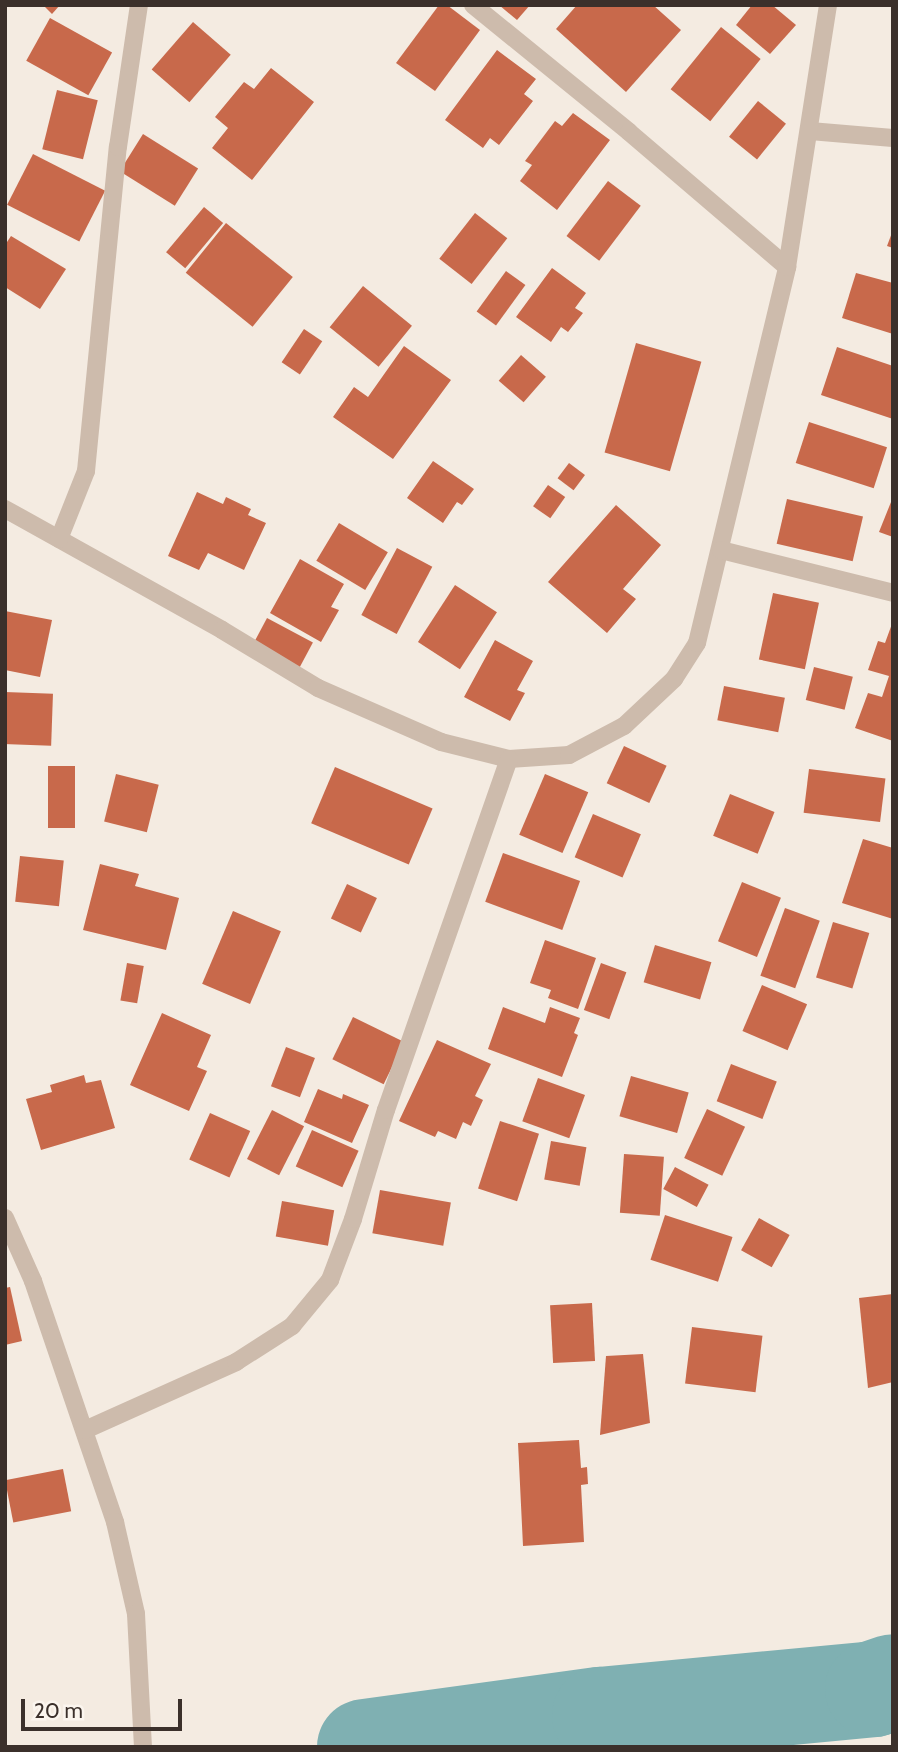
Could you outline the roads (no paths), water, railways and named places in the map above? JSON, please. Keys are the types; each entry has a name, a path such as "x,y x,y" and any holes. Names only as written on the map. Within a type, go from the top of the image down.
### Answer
{"street":[{"path":"60,539 86,471 117,161 139,5"},
{"path":"473,5 629,132 787,267"},
{"path":"5,509 318,688 441,742 509,759 569,755 624,726 674,680 697,643 787,267 828,5"},
{"path":"810,131 893,138"},
{"path":"721,550 893,593"},
{"path":"85,1430 236,1362 292,1326 330,1280 386,1110 509,759"},
{"path":"5,1218 33,1281 115,1522 135,1614 144,1747"}],"waterway":[{"path":"365,1747 600,1715 873,1689 893,1682"}]}
